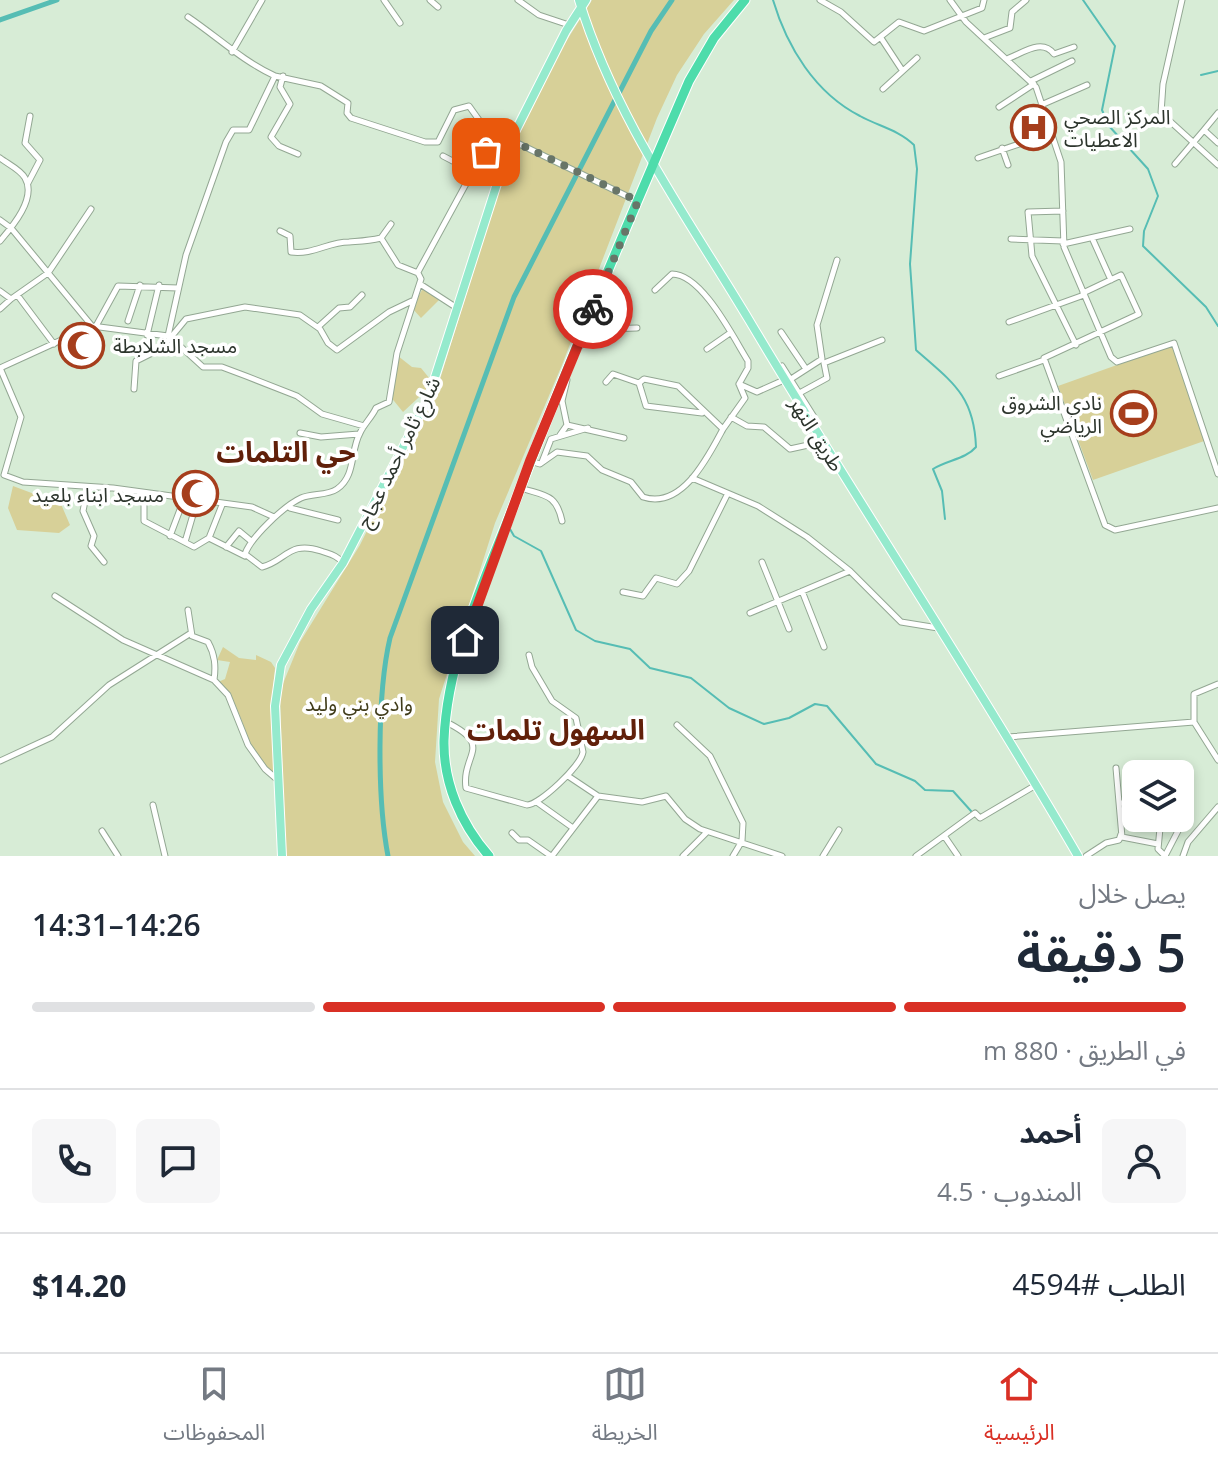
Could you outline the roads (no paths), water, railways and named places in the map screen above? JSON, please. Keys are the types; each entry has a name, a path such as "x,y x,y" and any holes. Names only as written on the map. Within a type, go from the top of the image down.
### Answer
{"highway":[{"path":"489,856 474,837 452,792 445,758 446,721 472,616 530,461 652,166 701,58 745,0"}],"main road":[{"name":"شارع ثامر أحمد عجاج","path":"282,856 275,688 281,665 311,609 343,563 428,399 511,140 566,27 582,2"},
{"name":"طريق النهر","path":"582,2 599,59 652,166 1008,737 1078,856"}],"street":[{"path":"231,53 262,0"},
{"path":"384,0 400,23"},
{"path":"430,0 438,7"},
{"path":"518,0 539,15 566,27"},
{"path":"820,0 841,12 872,41 881,38 899,22 924,31 982,8 984,0"},
{"path":"950,0 960,16 1033,82 1061,162 1063,242 1101,334 1117,362 1174,343 1218,474"},
{"path":"984,38 1010,28 1012,12 1026,0"},
{"path":"1182,0 1160,110 1218,165"},
{"path":"188,17 225,43 231,53 275,76 283,75 337,94 348,103 347,113 351,118 425,142 438,142 454,110 469,106 479,120 484,150 503,161"},
{"path":"881,38 902,70"},
{"path":"1007,59 1040,46 1054,54 1074,47"},
{"path":"883,89 917,58"},
{"path":"999,107 1033,82 1072,61"},
{"path":"283,75 280,87 290,104 272,140 298,154"},
{"path":"169,336 197,220 226,142 233,130 249,130 275,76"},
{"path":"1041,105 1087,85"},
{"path":"1175,164 1218,113"},
{"path":"0,241 11,228 25,201 28,184 40,160 25,143 30,116"},
{"path":"1204,130 1218,143"},
{"path":"978,158 1051,133"},
{"path":"511,140 638,201"},
{"path":"1002,148 1008,165"},
{"path":"245,556 251,541 274,517 299,499 334,491 341,485 348,475 359,434 376,408 389,402 393,368 410,320 412,301 420,284 418,273 467,182 466,168 443,156"},
{"path":"0,158 23,174 28,184"},
{"path":"0,309 48,273 91,209"},
{"path":"1063,211 1028,212 1028,239 1032,256 1076,345"},
{"path":"0,220 11,228 94,326"},
{"path":"280,231 290,236 291,252 304,254 347,241 366,244 381,238 391,224"},
{"path":"1011,239 1093,240 1130,229"},
{"path":"381,238 398,265 418,273"},
{"path":"1093,240 1111,280"},
{"path":"816,420 796,394 827,378 817,325 837,260"},
{"path":"530,461 542,463 561,452 587,456 602,470 631,482 643,497 649,499 681,491 692,478 745,398 739,384 749,363 688,277 672,274 655,290"},
{"path":"999,376 1044,360 1139,314 1121,275 1057,305 1009,322"},
{"path":"420,284 458,309"},
{"path":"128,321 140,285"},
{"path":"147,335 159,285"},
{"path":"94,326 118,286 179,288"},
{"path":"0,291 11,299"},
{"path":"318,327 339,308 350,307 362,295"},
{"path":"18,296 54,344"},
{"path":"134,389 136,361 162,348 186,319 245,307 294,313 318,327 328,343 337,350 389,312 412,301"},
{"path":"274,517 252,507 108,488 23,482 2,474 21,417 0,368 94,326 169,336 203,367 234,372 297,396 322,414 364,426"},
{"path":"542,463 548,444 567,425 562,398 571,366 587,338 608,329 637,328"},
{"path":"781,332 806,369"},
{"path":"707,349 730,333"},
{"path":"739,384 760,392 823,361 882,340"},
{"path":"1044,360 1106,527 1115,530 1135,527 1218,508"},
{"path":"782,366 787,380"},
{"path":"606,382 613,374 639,383 649,408 702,413"},
{"path":"639,383 644,379 674,384 698,403 702,413 723,429"},
{"path":"731,417 747,426 764,427 790,449 822,442"},
{"path":"567,425 624,438"},
{"path":"560,435 588,428"},
{"path":"300,433 321,437 359,434"},
{"path":"692,478 765,510 850,571 901,622 938,628"},
{"path":"520,487 551,496 558,505 562,521"},
{"path":"104,562 91,546 94,536 83,511 85,501 102,501 108,488"},
{"path":"144,493 142,519 170,536 196,546 209,538 222,505"},
{"path":"623,592 643,596 656,578 677,584 689,571 727,495"},
{"path":"170,536 184,499"},
{"path":"185,543 197,501"},
{"path":"290,508 338,520"},
{"path":"226,547 239,531 251,541"},
{"path":"209,538 258,566 265,567 291,550 308,548 339,558 343,563"},
{"path":"762,562 789,629"},
{"path":"750,613 850,571"},
{"path":"802,591 824,647"},
{"path":"55,596 123,640 214,680 228,695 248,745 279,782"},
{"path":"188,610 191,633"},
{"path":"191,633 209,644 216,662 214,680"},
{"path":"0,761 52,737 109,685 191,633"},
{"path":"446,721 466,731 473,745 474,757 466,788 527,805 538,803 549,789 568,776 583,756 576,718 552,701 532,667 529,655"},
{"path":"1218,684 1194,694 1194,722 1218,760"},
{"path":"1008,737 1194,722"},
{"path":"677,725 710,756 743,823 742,841 733,856"},
{"path":"1086,856 1106,843 1119,840 1120,803 1116,768"},
{"path":"568,776 598,796 642,802 666,796 685,819 706,833 742,841 764,854 782,856"},
{"path":"916,856 975,813 980,818 1036,785"},
{"path":"512,833 519,840 528,840 552,856 598,796"},
{"path":"538,803 573,828"},
{"path":"153,805 165,856"},
{"path":"1183,856 1188,842 1218,807"},
{"path":"823,856 839,830"},
{"path":"102,831 118,856"},
{"path":"1159,832 1159,852 1165,856 1177,832"},
{"path":"683,856 706,833"},
{"path":"1121,833 1126,840 1158,844"},
{"path":"945,837 958,856"}],"waterway":[{"path":"0,20 57,0"},
{"name":"وادي بني وليد","path":"618,95 651,31 672,0"},
{"path":"773,0 786,35 816,82 844,106 914,145 917,169 910,264 916,350 950,381 966,402 976,447 933,469 942,491 945,519"},
{"path":"1083,0 1115,46 1102,110 1109,126 1148,169 1158,196 1144,231 1143,246 1206,307 1218,326"},
{"path":"1201,75 1218,71"},
{"name":"وادي بني وليد","path":"388,856 380,746 390,638 514,297 615,100"},
{"path":"510,529 514,536 541,551 576,630 595,641 630,649 650,668 691,678 729,708 764,724 789,718 815,704 827,706 876,764 915,781 925,790 953,791 971,811"}],"place":[{"name":"المركز الصحي الاعطيات","path":"1033,127"},
{"name":"مسجد الشلابطة","path":"82,345"},
{"name":"نادي الشروق الرياضي","path":"1133,413"},
{"name":"مسجد ابناء بلعيد","path":"195,494"}],"district":[{"name":"حي التلمات","path":"286,451"},
{"name":"السهول تلمات","path":"556,729"}]}
